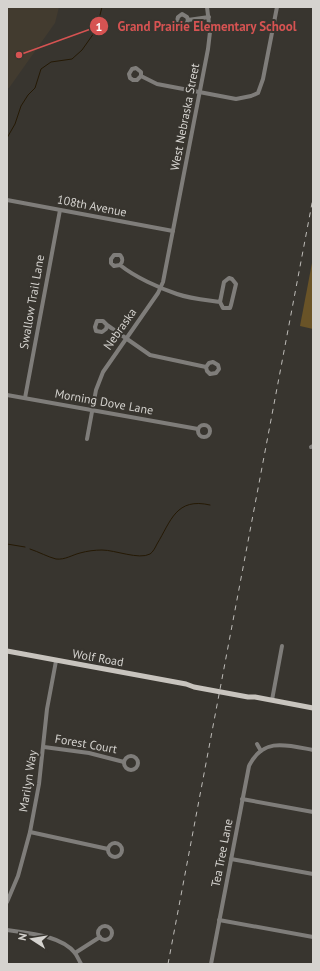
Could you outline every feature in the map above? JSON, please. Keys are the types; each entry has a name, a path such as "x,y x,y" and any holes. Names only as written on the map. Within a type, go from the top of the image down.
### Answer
{"main road":[{"name":"Wolf Road","path":"7,652 186,684 195,684 223,689 313,708"}],"street":[{"name":"West Nebraska Street","path":"173,231 208,48 210,32 207,7"},
{"path":"141,76 157,84 236,99 258,93 263,79 277,7"},
{"path":"188,20 208,17"},
{"name":"108th Avenue","path":"7,200 173,231"},
{"name":"Swallow Trail Lane","path":"24,398 60,210"},
{"name":"Nebraska","path":"87,439 98,382 103,372 161,287 173,231"},
{"path":"120,265 125,270 183,296 220,302"},
{"path":"226,279 232,279 236,284 230,308 223,308 220,302 224,282 226,279"},
{"path":"107,325 150,355 206,368"},
{"name":"Morning Dove Lane","path":"7,394 198,429"},
{"path":"272,700 282,646"},
{"name":"Marilyn Way","path":"7,902 18,876 30,832 56,661"},
{"path":"257,744 261,751 269,746 279,744 313,750"},
{"name":"Forest Court","path":"44,747 89,753 124,762"},
{"name":"Tea Tree Lane","path":"211,964 249,766 254,756 261,751"},
{"path":"242,799 313,812"},
{"path":"30,832 108,849"},
{"path":"231,859 313,874"},
{"path":"219,920 313,937"},
{"path":"7,930 50,938 63,943 75,953 81,964"},
{"path":"75,953 100,937"}],"shaded area":[{"path":"7,7 59,7 55,23 9,88 7,88"},
{"path":"313,263 313,329 300,326"}],"waterway":[{"path":"7,138 15,124 21,106 28,95 35,88 41,69 51,62 72,59 82,50 94,33 102,7"},
{"path":"30,549 56,559 99,550 145,556 153,551 171,519 182,508 189,504 199,503 210,505"},
{"path":"7,544 25,547"}],"railway":[{"path":"168,964 313,198"}],"place":[{"name":"Grand Prairie Elementary School","path":"19,55"}]}
